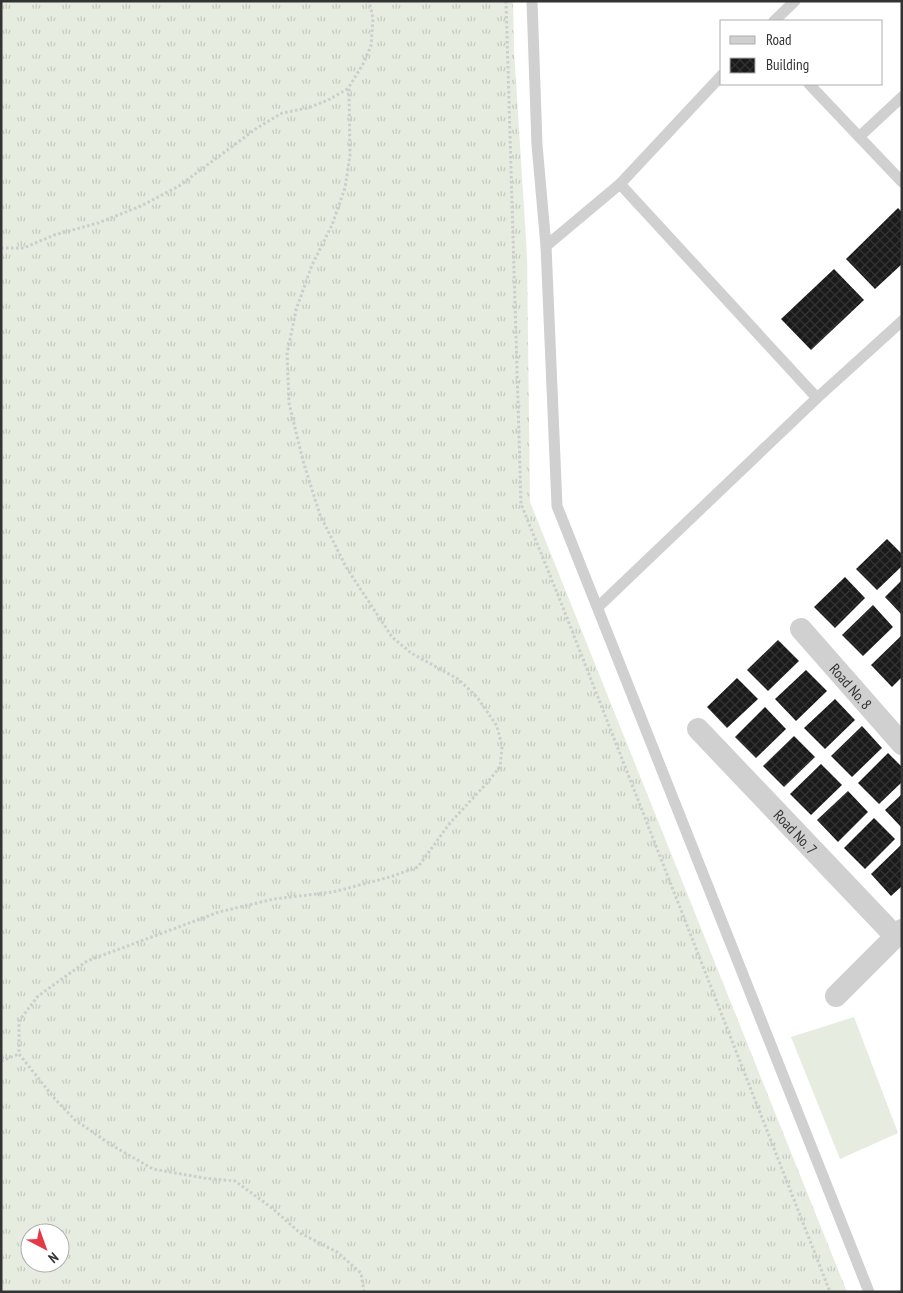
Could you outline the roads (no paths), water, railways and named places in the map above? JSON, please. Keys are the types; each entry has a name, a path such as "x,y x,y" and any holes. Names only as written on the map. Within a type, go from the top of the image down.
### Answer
{"street":[{"name":"Road No. 8","path":"801,629 902,744"},
{"name":"Road No. 7","path":"698,729 898,933"},
{"path":"836,996 898,933"}],"lane":[{"path":"532,1 538,144 546,246 557,506 869,1292"},
{"path":"775,20 795,1"},
{"path":"546,246 620,184 720,77"},
{"path":"810,85 902,182"},
{"path":"859,137 902,97"},
{"path":"620,184 817,398"},
{"path":"598,607 817,398 902,321"}]}
